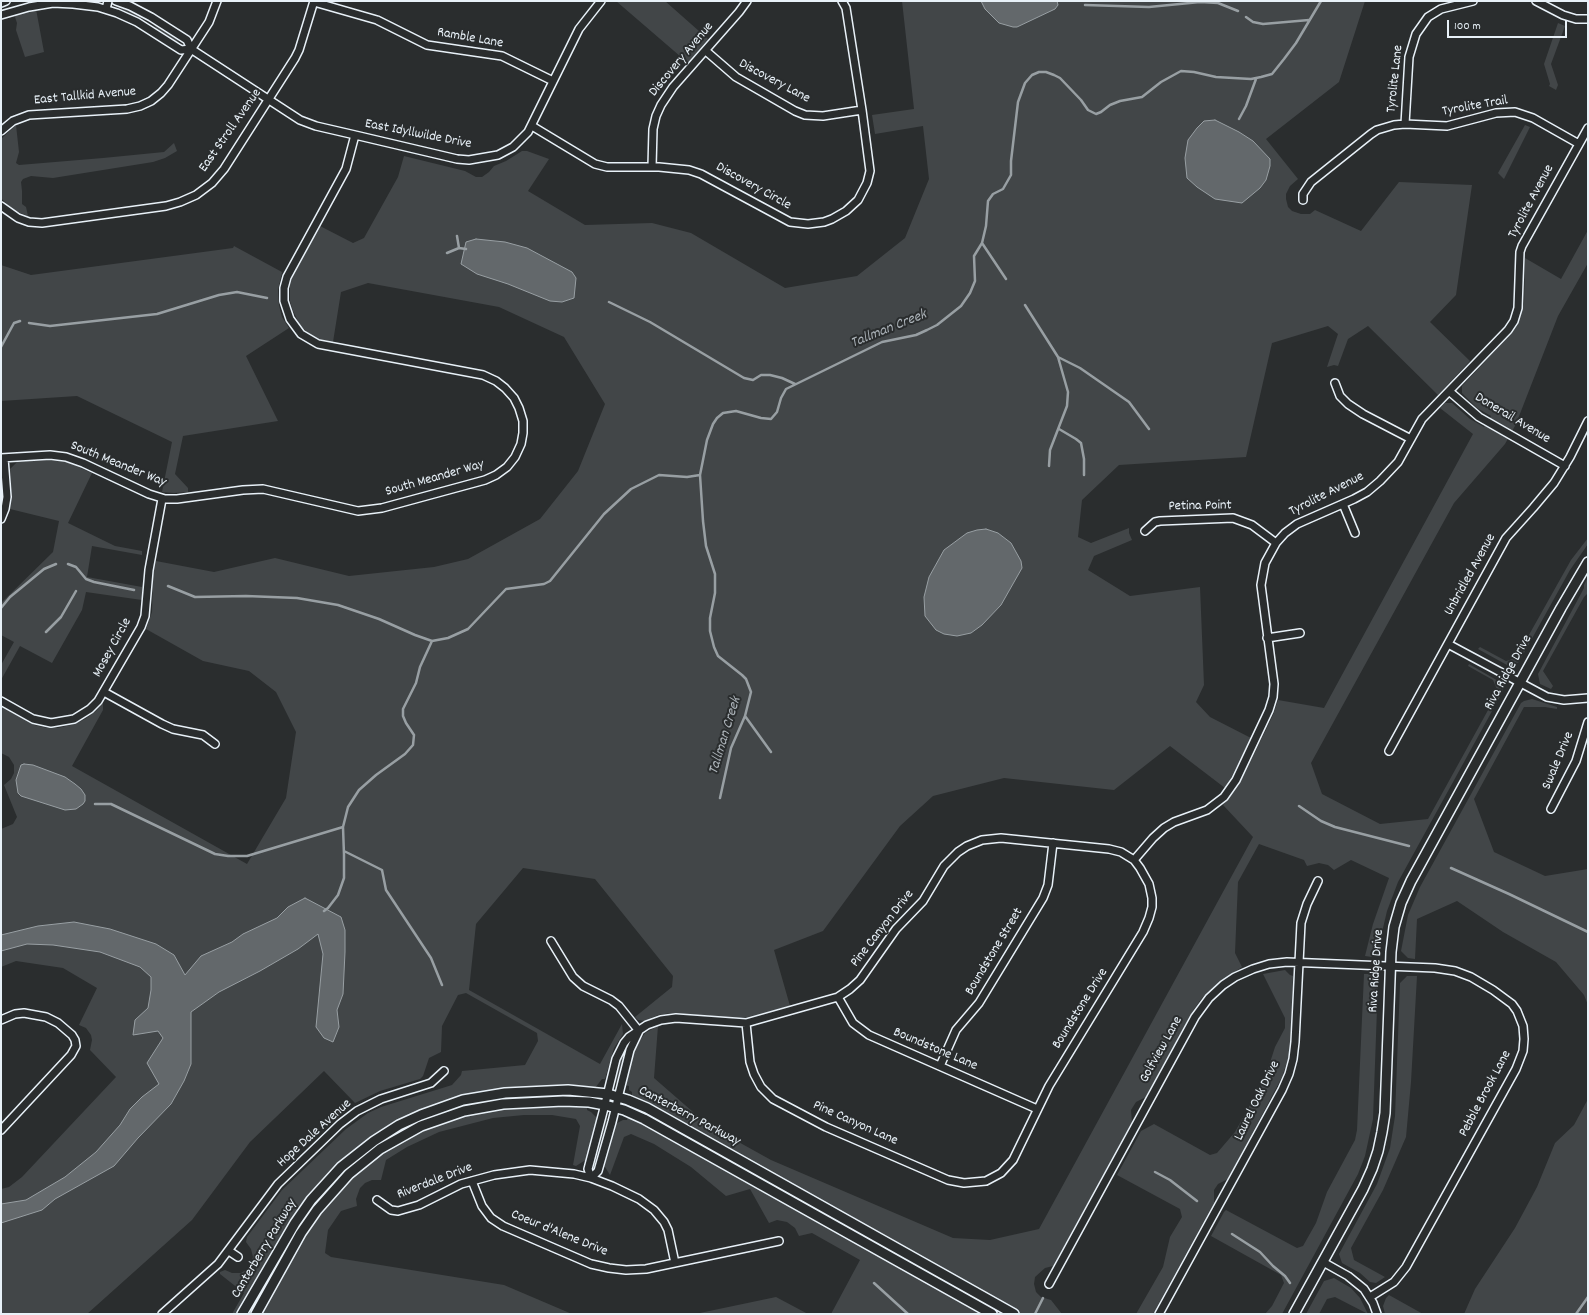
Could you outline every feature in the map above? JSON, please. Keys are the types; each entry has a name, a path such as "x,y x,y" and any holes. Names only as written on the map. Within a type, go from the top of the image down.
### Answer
{"street":[{"path":"1,3 6,1"},
{"path":"106,9 108,1"},
{"name":"East Idyllwilde Drive","path":"116,1 130,6 151,17 187,40 191,49 300,120 354,135 457,159 469,160 498,155 508,150 524,136 532,126 579,30 601,1"},
{"name":"East Tallkid Avenue","path":"1,131 12,121 29,115 127,109 145,104 164,89 210,19 217,1"},
{"name":"Ramble Lane","path":"314,1 377,20 427,45 502,56 553,82"},
{"name":"East Stroll Avenue","path":"1,206 18,218 30,222 42,223 166,206 185,200 207,187 224,169 297,55 314,1"},
{"name":"Discovery Avenue","path":"652,167 653,129 658,110 673,87 706,51 747,1"},
{"name":"Discovery Circle","path":"532,126 595,164 611,167 652,167 689,170 701,174 790,222 808,224 824,222 839,216 853,206 862,193 867,183 870,165 846,8 842,1"},
{"name":"Tyrolite Lane","path":"1405,124 1410,50 1418,28 1428,17 1441,9 1473,1"},
{"path":"1536,1 1563,15 1576,19 1588,19"},
{"name":"East Idyllwilde Drive","path":"1,16 29,7 53,3 82,4 106,9 137,22 181,50 191,49"},
{"name":"Discovery Lane","path":"706,51 736,77 795,111 823,116 862,110"},
{"name":"Tyrolite Trail","path":"1303,200 1303,194 1311,182 1371,134 1384,127 1405,124 1447,126 1496,113 1515,112 1533,118 1579,144"},
{"name":"Tyrolite Avenue","path":"1134,860 1164,828 1213,806 1233,786 1272,704 1274,684 1261,585 1265,563 1276,543 1285,533 1297,524 1367,492 1384,478 1398,462 1422,419 1503,336 1514,322 1519,301 1520,258 1522,246 1588,128"},
{"name":"South Meander Way","path":"3,458 50,455 66,457 83,463 149,494 162,498 177,499 243,490 263,489 351,510 368,511 485,480 496,475 507,467 519,449 523,433 521,412 514,398 496,381 483,375 324,346 305,338 296,329 290,319 284,301 284,288 287,278 346,169 354,135"},
{"path":"1335,382 1340,396 1348,404 1411,439"},
{"name":"Donerail Avenue","path":"1449,391 1479,417 1565,466"},
{"name":"Unbridled Avenue","path":"1388,751 1506,538 1544,495 1565,466 1588,421"},
{"path":"1,519 5,509 7,497 3,458"},
{"name":"Mosey Circle","path":"1,701 33,719 45,722 71,720 85,713 94,705 104,692 146,616 149,570 162,498"},
{"path":"1343,504 1355,534"},
{"name":"Petina Point","path":"1145,531 1155,522 1160,521 1233,518 1252,525 1276,543"},
{"name":"Riva Ridge Drive","path":"1294,1314 1369,1175 1380,1142 1385,1112 1390,966 1394,927 1404,894 1577,579 1588,562"},
{"path":"1267,638 1300,633"},
{"path":"1448,644 1520,683 1552,698 1571,700 1588,698"},
{"path":"104,692 162,724 202,735 215,744"},
{"name":"Swale Drive","path":"1552,809 1576,761 1588,722"},
{"name":"Pine Canyon Drive","path":"591,1178 588,1168 616,1059 628,1036 638,1030 661,1020 671,1018 746,1023 838,997 860,980 896,929 923,900 944,866 963,848 976,842 996,838 1109,849 1121,852 1134,860"},
{"name":"Boundstone Street","path":"940,1066 956,1030 979,1003 1043,898 1048,885 1053,843"},
{"name":"Boundstone Drive","path":"1006,1169 1018,1153 1048,1086 1147,925 1151,910 1152,893 1146,876 1134,860"},
{"name":"Laurel Oak Drive","path":"1159,1314 1289,1074 1295,1042 1303,914 1318,881"},
{"path":"551,941 573,977 583,986 620,1006 638,1030 630,1050 598,1172 591,1178"},
{"name":"Golfview Lane","path":"1049,1284 1188,1029 1202,1006 1219,988 1235,977 1248,971 1274,964 1299,963 1390,966"},
{"name":"Pebble Brook Lane","path":"1370,1297 1394,1282 1406,1267 1519,1063 1524,1045 1523,1026 1517,1011 1507,999 1471,977 1449,970 1436,968 1390,966"},
{"name":"Boundstone Lane","path":"838,997 853,1022 863,1032 1037,1109"},
{"path":"1,1020 15,1014 24,1013 46,1017 72,1035 76,1046 71,1055 1,1130"},
{"name":"Pine Canyon Lane","path":"746,1023 750,1062 754,1074 761,1087 769,1096 778,1102 826,1127 954,1182 979,1182 991,1178 1006,1169"},
{"name":"Hope Dale Avenue","path":"162,1314 218,1264 281,1181 350,1116 385,1097 428,1085 444,1070"},
{"name":"Canterberry Parkway","path":"242,1314 295,1223 311,1200 347,1161 369,1144 392,1129 437,1108 463,1100 496,1094 568,1090 608,1094 637,1103 655,1112 1014,1314"},
{"name":"Canterberry Parkway","path":"256,1314 301,1233 317,1210 349,1174 386,1146 415,1129 457,1113 482,1107 513,1103 563,1101 589,1102 632,1113 658,1126 992,1314"},
{"name":"Riverdale Drive","path":"377,1200 391,1210 398,1211 419,1205 451,1188 472,1181 494,1175 524,1171 554,1171 591,1178 621,1190 645,1203 654,1210 662,1219 668,1230 675,1263"},
{"name":"Coeur d'Alene Drive","path":"472,1181 482,1206 497,1223 591,1264 609,1268 626,1270 646,1269 779,1241"},
{"path":"229,1251 238,1257"},
{"path":"1323,1262 1356,1282 1364,1289 1370,1297 1377,1314"}],"shaded area":[{"path":"616,1 665,1 708,39 688,63"},
{"path":"902,1 1365,1 1339,82 1266,139 1298,179 1290,186 1286,194 1288,207 1292,211 1301,214 1310,214 1315,210 1361,231 1399,182 1472,185 1456,295 1430,322 1470,361 1438,395 1368,326 1348,339 1338,366 1334,365 1327,367 1338,334 1328,326 1272,343 1246,457 1119,465 1082,500 1078,537 1091,543 1129,528 1129,533 1132,540 1094,556 1088,570 1130,596 1200,587 1204,685 1196,702 1210,717 1251,738 1228,784 1225,788 1170,746 1114,790 1004,778 933,796 900,826 823,931 774,950 790,1006 748,1017 736,1018 671,1013 658,1015 644,1021 638,1020 635,1017 672,987 673,976 595,879 523,868 476,924 469,990 600,1064 622,1024 623,1034 614,1048 605,1079 602,1079 595,1088 569,1087 442,1103 328,1175 239,1314 232,1314 244,1293 220,1274 220,1272 225,1270 232,1273 241,1273 249,1268 253,1257 251,1249 246,1242 247,1237 282,1190 346,1129 368,1113 381,1107 452,1085 461,1075 462,1071 525,1065 538,1041 537,1033 466,993 458,995 442,1026 441,1052 429,1058 423,1076 420,1079 380,1091 355,1103 324,1071 250,1142 192,1220 87,1314 1,1314 1,1189 9,1187 22,1177 116,1077 90,1050 92,1040 91,1035 86,1028 79,1025 97,988 63,968 16,961 1,967 1,829 13,824 17,817 4,785 11,779 14,773 14,765 9,757 1,753 1,707 34,725 47,728 58,728 75,724 85,719 96,711 103,703 103,710 72,766 247,864 286,798 296,732 276,692 249,671 203,661 146,629 152,612 153,575 156,561 214,572 275,558 349,576 434,567 468,559 540,519 578,471 605,404 564,337 499,307 368,283 341,292 333,342 318,339 308,333 300,325 293,311 290,301 290,285 292,278 320,226 353,243 364,238 398,177 404,156 465,171 476,177 482,177 494,166 506,161 522,151 527,151 549,159 528,191 585,225 652,223 691,233 785,288 857,276 905,238 929,179 923,126 875,134 872,115 914,109"},
{"path":"981,1 1057,1 1058,5 1055,9 1017,27 1013,27 999,23 985,9"},
{"path":"117,5 141,15 142,18 139,19 127,13"},
{"path":"36,9 44,52 25,57 16,30 17,23 14,14"},
{"path":"1558,23 1565,26 1551,64 1558,85 1556,90 1549,86 1550,84 1544,64"},
{"path":"155,24 176,37 180,45 157,30 154,25"},
{"path":"1215,120 1253,141 1270,159 1270,166 1266,180 1260,188 1242,203 1215,199 1187,178 1185,158 1188,140 1204,121"},
{"path":"16,125 19,152 16,163 19,165 164,152 174,143 177,151 165,158 153,162 53,178 31,176 23,179 21,182 22,204 26,207 28,216 11,209 1,198 1,139"},
{"path":"1525,125 1530,127 1504,179 1498,173"},
{"path":"1588,230 1588,263 1558,316 1516,424 1505,444 1454,503 1311,763 1322,794 1380,824 1428,819 1498,692 1493,680 1468,666 1469,664 1500,682 1503,688 1502,693 1398,882 1387,911 1380,951 1372,957 1365,956 1373,924 1389,878 1351,860 1334,870 1328,865 1319,863 1307,866 1304,860 1259,844 1238,882 1235,953 1242,967 1218,983 1202,998 1194,1009 1146,1097 1136,1102 1131,1110 1132,1122 1053,1266 1045,1268 1035,1277 1034,1284 1036,1292 1041,1297 1051,1300 1062,1314 1020,1314 632,1098 632,1092 629,1090 629,1086 625,1085 634,1049 645,1033 658,1026 654,1078 708,1125 771,1160 953,1238 990,1240 1039,1229 1253,837 1223,805 1239,785 1273,715 1278,700 1324,708 1473,434 1440,408 1445,403 1452,403 1470,419 1484,427 1491,416 1477,408 1462,393 1462,386 1517,326 1524,304 1525,258 1561,279"},
{"path":"476,239 505,242 527,248 572,272 576,278 574,298 562,302 550,301 508,284 477,274 461,264 466,242"},
{"path":"234,246 282,272 278,290 279,305 282,317 289,328 246,356 278,421 183,436 175,474 188,488 188,492 162,492 172,442 77,396 1,401 1,265 31,275 233,248"},
{"path":"46,460 67,462 92,473 68,523 115,546 142,551 142,555 92,546 87,577 142,587 142,600 86,592 82,610 52,663 20,646 1,680 1,665 14,642 1,635 1,603 53,552 59,521 10,509 12,499 10,469 17,462"},
{"path":"986,529 998,533 1011,543 1021,561 1022,568 1001,605 982,625 971,633 957,636 944,634 936,630 925,616 924,597 929,577 944,550 967,533"},
{"path":"1588,538 1588,544 1570,570 1519,662 1510,666 1478,649 1480,647 1506,661 1516,658 1571,560"},
{"path":"1588,577 1588,593 1584,597 1543,671 1553,686 1551,689 1540,684 1538,674 1584,588"},
{"path":"1532,699 1557,707 1557,709 1545,707 1524,707 1474,799 1494,852 1545,876 1588,869 1588,1005 1584,995 1556,962 1503,932 1457,901 1417,919 1415,959 1408,958 1401,951 1408,915 1420,887 1521,703"},
{"path":"21,765 33,765 65,777 81,789 85,795 85,801 76,809 65,810 21,796 18,793 16,780"},
{"path":"305,898 341,917 345,930 343,994 337,1010 339,1027 333,1042 324,1038 316,1027 323,954 318,934 298,949 219,992 191,1012 191,1064 184,1081 171,1104 138,1138 114,1166 55,1199 42,1210 1,1223 1,1204 26,1200 65,1177 96,1152 120,1125 130,1109 142,1097 159,1084 147,1063 163,1038 158,1031 133,1035 135,1020 148,1008 151,990 151,977 140,967 100,952 53,945 27,944 1,951 1,935 38,926 74,922 110,929 156,944 174,955 185,975 201,956 232,942 243,934 277,918 288,907"},
{"path":"1285,970 1293,976 1289,1056 1282,1077 1228,1179 1218,1184 1214,1190 1214,1203 1153,1314 1136,1314 1163,1267 1170,1237 1182,1217 1180,1209 1117,1175 1141,1131 1154,1124 1210,1155 1217,1153 1235,1132 1265,1078 1275,1047 1285,1028 1285,1018 1263,974"},
{"path":"1364,974 1372,974 1378,981 1373,1119 1365,1156 1358,1174 1282,1314 1265,1314 1272,1306 1284,1283 1281,1275 1211,1236 1226,1210 1297,1248 1303,1246 1316,1223 1327,1192 1355,1140 1357,1130"},
{"path":"1407,976 1417,976 1411,1082 1406,1137 1383,1190 1351,1248 1354,1260 1385,1277 1376,1283 1370,1282 1360,1273 1342,1263 1339,1254 1377,1184 1390,1148 1395,1116 1400,983"},
{"path":"621,1054 625,1056 619,1080 616,1083 614,1081"},
{"path":"567,1093 585,1095 561,1095 496,1101 436,1117 338,1181 252,1314 247,1314 299,1222 335,1177 392,1133 447,1108 492,1097"},
{"path":"1588,1099 1588,1310 1586,1314 1464,1314 1475,1289 1515,1228 1537,1187 1555,1143 1574,1125"},
{"path":"588,1105 587,1110 598,1119 586,1162 584,1161 576,1166 573,1165 580,1126 576,1119 552,1115 524,1115 493,1118 439,1132 407,1147 386,1160 381,1180 372,1180 365,1183 360,1188 356,1199 357,1206 341,1211 328,1230 325,1253 331,1257 504,1285 572,1314 259,1314 308,1228 320,1212 351,1178 380,1154 419,1131 458,1117 513,1106"},
{"path":"626,1106 694,1138 1009,1314 999,1314"},
{"path":"628,1115 986,1314 831,1314 860,1260 812,1233 799,1236 795,1228 787,1222 777,1220 769,1223 750,1189 726,1196 691,1167 654,1144 631,1134 624,1137 610,1175 603,1166 615,1123 627,1120"},
{"path":"606,1118 609,1120 596,1166 593,1166 592,1164"},
{"path":"1334,1278 1351,1288 1360,1298 1368,1314 1335,1297 1327,1299 1319,1314 1306,1314 1324,1281"},
{"path":"1389,1295 1423,1314 1385,1314 1383,1306"},
{"path":"776,1297 808,1314 695,1314"}],"waterway":[{"name":"Tallman Creek","path":"720,798 731,748 745,716 751,692 746,679 718,656 710,631 710,618 715,593 715,574 706,546 700,475 707,440 717,418 723,413 736,411 761,418 771,419 777,412 781,398 786,389 882,342 916,335 927,330 937,325 961,306 970,293 975,281 974,256 982,243 986,226 988,201 993,194 1003,189 1011,175 1011,161 1018,102 1025,83 1032,75 1039,72 1046,72 1060,78 1081,100 1088,110 1096,114 1110,105 1120,101 1142,97 1161,82 1181,71 1194,72 1216,77 1251,79 1261,77 1272,74 1284,59 1296,43 1321,1"},
{"path":"1085,5 1149,7 1200,2 1218,3 1238,11"},
{"path":"1246,17 1253,22 1263,24 1309,20"},
{"path":"1239,119 1246,106 1256,79"},
{"path":"457,236 459,248 466,249"},
{"path":"982,243 1006,279"},
{"path":"447,253 459,248"},
{"path":"29,323 50,326 157,314 219,295 237,292 267,298"},
{"path":"609,302 650,322 744,378 753,380 761,375 770,375 782,378 795,384"},
{"path":"1025,305 1058,357 1068,392 1067,406 1050,450 1049,466"},
{"path":"1,347 14,323 20,321"},
{"path":"1058,357 1080,368 1129,402 1149,429"},
{"path":"1059,429 1081,443 1084,459 1084,475"},
{"path":"324,911 338,895 344,878 343,827 348,807 359,790 376,775 405,754 413,745 414,735 403,716 403,709 416,683 420,667 432,641 448,638 468,629 506,589 544,584 550,581 604,514 631,489 659,475 687,477 700,475"},
{"path":"1,608 10,597 44,569 56,564"},
{"path":"68,564 76,567 86,579 134,590"},
{"path":"168,586 195,597 246,596 297,598 338,605 379,619 432,641"},
{"path":"46,632 61,617 76,591"},
{"path":"745,716 771,752"},
{"path":"95,804 111,804 215,854 228,856 247,856 343,827"},
{"path":"1299,806 1321,821 1335,827 1409,846"},
{"path":"344,851 382,870 386,890 431,958 442,985"},
{"path":"1451,868 1588,932"},
{"path":"1155,1172 1170,1180 1197,1201"},
{"path":"1232,1234 1260,1252 1285,1276 1290,1283"},
{"path":"874,1283 908,1314"},
{"path":"1576,1314 1588,1297"},
{"path":"1035,1314 1043,1298"}]}
